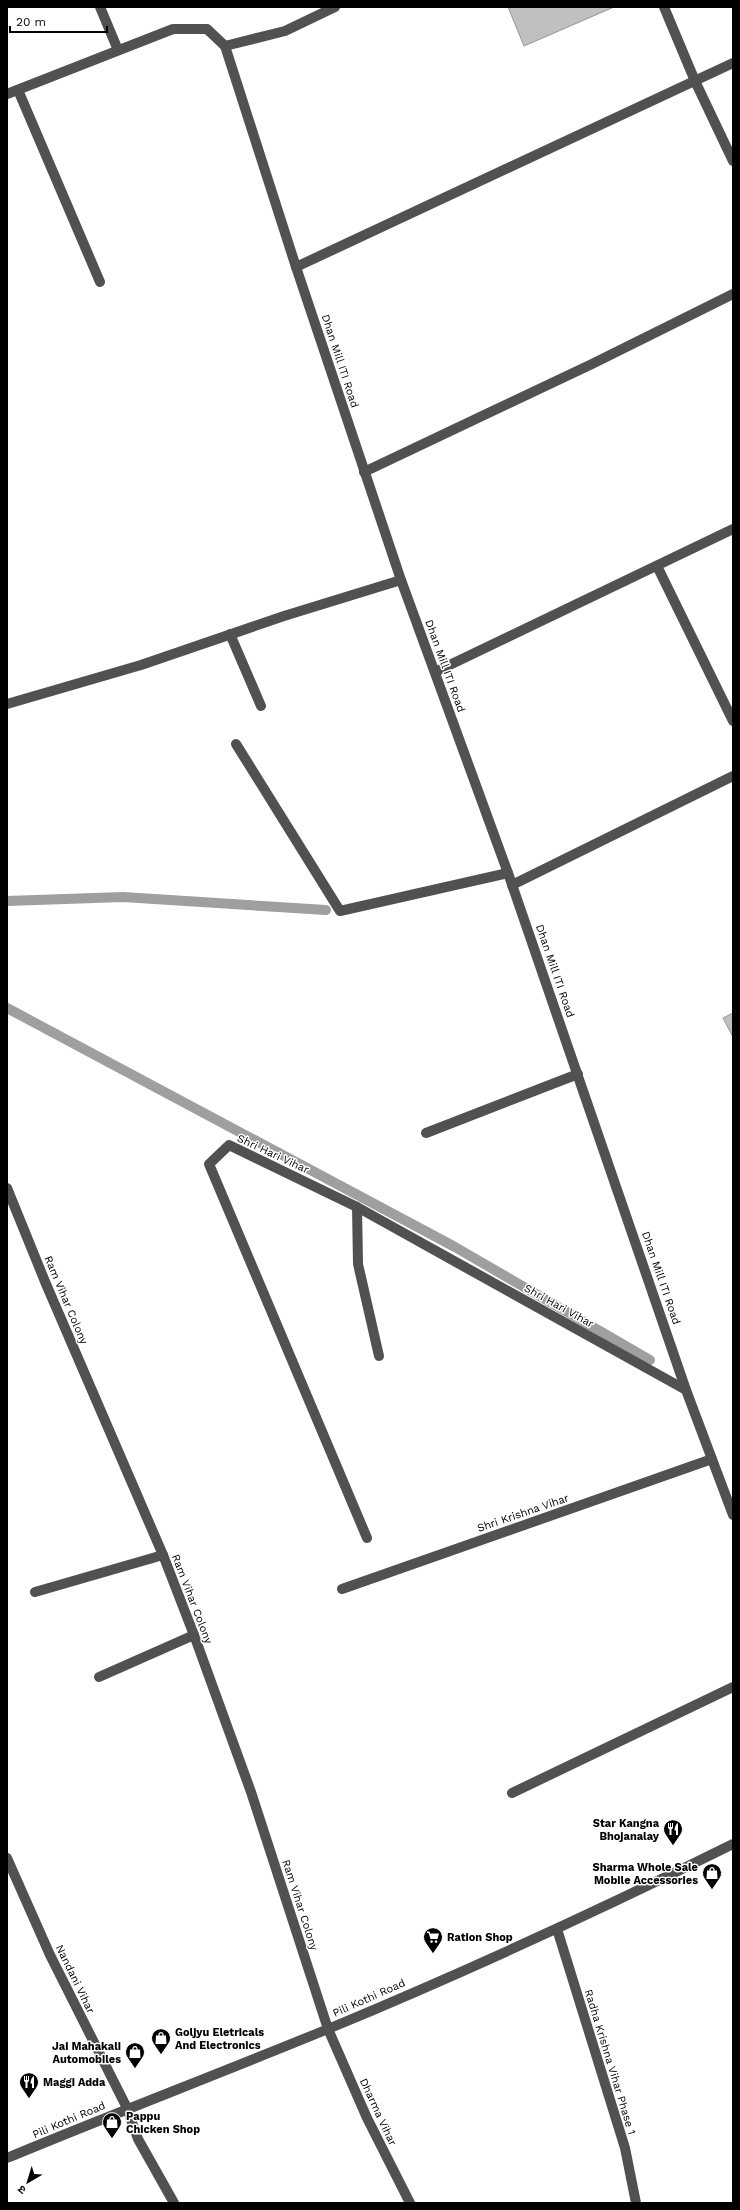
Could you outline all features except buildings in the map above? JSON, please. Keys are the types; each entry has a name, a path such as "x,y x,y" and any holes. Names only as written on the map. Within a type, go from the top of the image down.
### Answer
{"street":[{"path":"100,7 118,50"},
{"path":"225,46 284,31 336,7"},
{"path":"664,7 695,81 733,161"},
{"name":"Dhan Mill ITI Road","path":"7,94 173,29 207,29 225,46 296,267 401,580 508,873 686,1390 733,1512"},
{"path":"296,267 733,64"},
{"path":"18,90 100,282"},
{"path":"364,472 592,364 733,294"},
{"path":"435,672 733,529"},
{"path":"657,566 733,721"},
{"path":"7,704 141,665 230,634 401,580"},
{"path":"230,634 261,706"},
{"path":"236,744 340,911 508,873"},
{"path":"512,885 733,776"},
{"path":"426,1133 578,1074"},
{"name":"Shri Hari Vihar","path":"367,1538 209,1164 228,1145 357,1207 686,1390"},
{"name":"Ram Vihar Colony","path":"7,1188 49,1292 163,1555 194,1635 251,1792 328,2029"},
{"path":"357,1207 358,1264 379,1356"},
{"name":"Shri Krishna Vihar","path":"342,1588 712,1459"},
{"path":"34,1592 163,1555"},
{"path":"99,1677 194,1635"},
{"path":"512,1793 733,1687"},
{"name":"Pili Kothi Road","path":"7,2158 127,2108 328,2029 604,1908 733,1844"},
{"name":"Nandani Vihar","path":"7,1858 50,1955 127,2108 138,2139 174,2203"},
{"name":"Radha Krishna Vihar Phase 1","path":"556,1929 625,2148 636,2203"},
{"name":"Dharma Vihar","path":"328,2029 367,2118 410,2203"}],"waterway":[{"path":"7,901 123,897 326,910"},
{"path":"7,1008 455,1247 650,1360"}],"place":[{"name":"Star Kangna Bhojanalay","path":"673,1846"},
{"name":"Sharma Whole Sale Mobile Accessories","path":"712,1890"},
{"name":"Ration Shop","path":"433,1954"},
{"name":"Goljyu Eletricals And Electronics","path":"161,2055"},
{"name":"Jai Mahakali Automobiles","path":"135,2069"},
{"name":"Maggi Adda","path":"29,2099"},
{"name":"Pappu Chicken Shop","path":"112,2139"}]}
